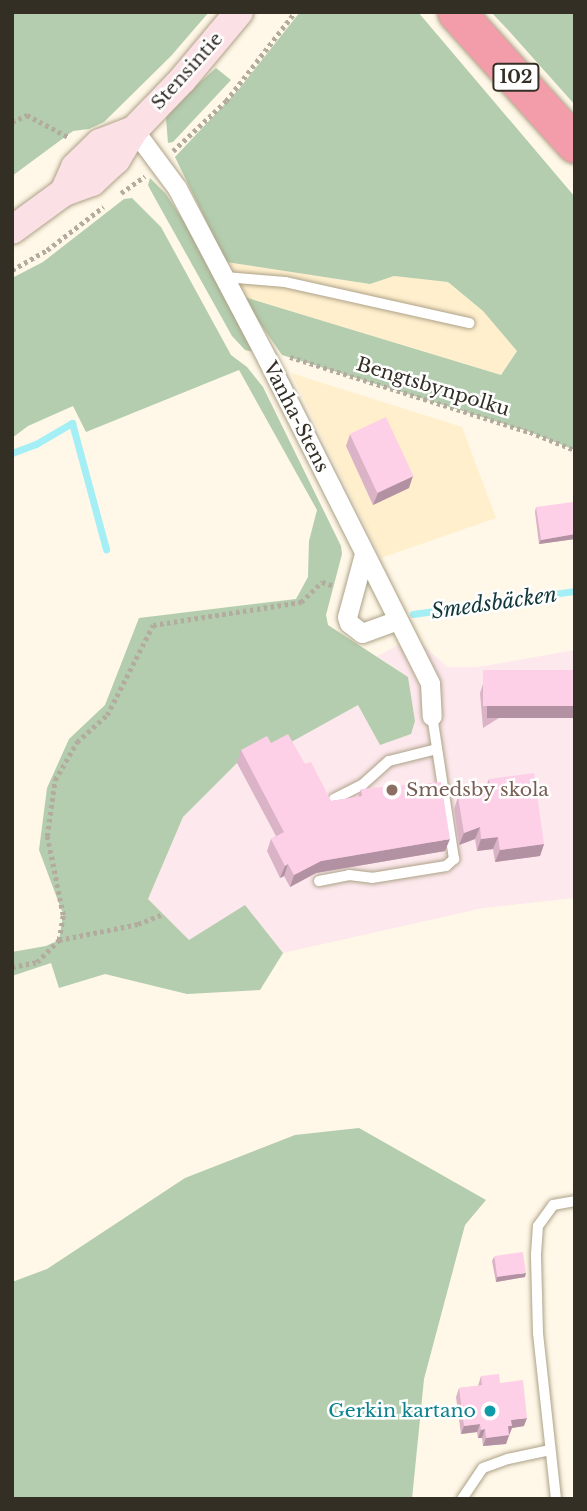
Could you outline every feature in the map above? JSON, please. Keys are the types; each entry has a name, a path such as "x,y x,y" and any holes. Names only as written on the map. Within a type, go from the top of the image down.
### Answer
{"highway":[{"name":"102","path":"456,12 575,144"}],"main road":[{"name":"Stensintie","path":"12,230 64,192 92,182 109,166 134,130 183,79 239,12"}],"street":[{"name":"Vanha-Stens","path":"134,130 177,188 225,276 430,684 432,716"},
{"path":"364,554 346,617 349,623 362,633 397,620"}],"lane":[{"path":"225,276 285,282 469,323"},
{"path":"319,881 349,875 372,878 434,868 446,866 454,859 432,716"},
{"path":"334,799 362,785 389,761 437,749"},
{"path":"556,1499 538,1333 536,1254 538,1226 553,1205 575,1200"},
{"path":"462,1499 483,1468 550,1450"}],"path":[{"path":"12,270 47,250 159,164 226,101 295,12"},
{"path":"12,122 27,115 76,143"},
{"name":"Bengtsbynpolku","path":"282,355 530,432 575,450"},
{"path":"59,940 63,915 47,836 55,780 76,742 107,715 153,625 302,602 322,582 338,588"},
{"path":"12,967 37,962 59,940 138,924 163,914"}],"shaded area":[{"path":"226,262 370,284 394,276 448,282 483,311 517,350 501,375 241,296"},
{"path":"291,373 462,427 496,518 381,558"},
{"name":"Smedsby skola","path":"407,641 421,643 447,667 478,667 575,650 575,898 483,908 283,953 245,906 189,940 148,899 183,817 237,763 325,723 408,677 377,656"}],"green space":[{"path":"12,12 209,12 171,56 104,122 89,129 73,131 12,176"},
{"path":"300,12 418,12 575,197 575,450 530,432 282,355 241,296 501,375 517,351 483,311 448,282 394,276 370,284 226,262 175,157 239,89"},
{"path":"491,12 575,12 575,105 509,31"},
{"path":"216,68 231,80 173,142 168,143 166,118 170,109"},
{"path":"150,178 166,194 185,223 254,352 245,350 232,336 151,191 148,185"},
{"path":"132,198 161,227 231,355 247,367 263,387 341,546 342,554 326,615 328,625 408,677 415,721 411,734 380,745 358,705 266,756 237,763 183,817 148,899 189,940 245,905 283,953 260,990 187,994 105,974 59,988 51,963 12,976 12,952 46,946 59,940 63,914 39,850 47,788 69,739 105,705 139,618 296,599 308,577 309,541 317,510 239,370 86,432 73,406 28,426 12,438 12,278 43,262 124,199"},
{"path":"359,1128 486,1200 465,1225 424,1379 412,1499 12,1499 12,1282 47,1269 185,1178 295,1135"}],"building":[{"path":"386,417 413,476 377,493 350,434"},
{"path":"573,502 575,534 541,540 536,507"},
{"path":"483,670 575,670 575,706 483,706"},
{"path":"288,734 305,764 311,762 331,801 362,796 361,789 441,782 450,839 321,861 294,875 288,864 285,866 271,839 284,832 241,750 267,736 271,743"},
{"path":"534,773 544,844 500,850 498,837 481,839 480,827 464,833 458,797 491,793 489,779"},
{"path":"523,1252 526,1273 497,1277 494,1256"},
{"name":"Gerkin kartano","path":"499,1374 500,1383 523,1380 527,1418 511,1420 512,1426 508,1426 509,1435 486,1438 485,1429 481,1430 480,1424 464,1426 459,1388 482,1385 481,1376"}],"waterway":[{"path":"12,453 36,444 72,423 106,549"},
{"name":"Smedsbäcken","path":"413,614 575,591"}],"place":[{"name":"Smedsby skola","path":"392,790"},
{"name":"Gerkin kartano","path":"490,1411"}]}
